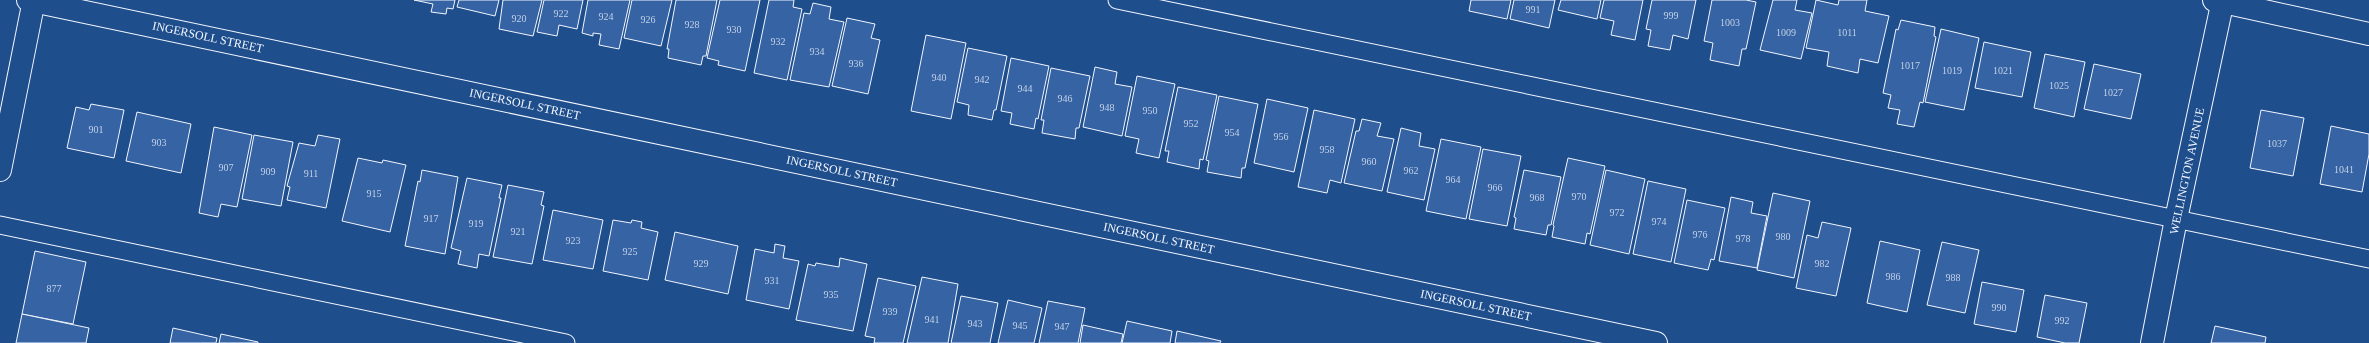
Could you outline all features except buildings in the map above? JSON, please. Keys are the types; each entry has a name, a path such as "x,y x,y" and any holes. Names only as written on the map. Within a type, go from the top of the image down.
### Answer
{"street":[{"path":"0,170 32,0"},
{"name":"INGERSOLL STREET","path":"32,0 1656,343"},
{"name":"WELLINGTON AVENUE","path":"2152,343 2220,1"},
{"path":"2220,1 2369,34"}],"lane":[{"path":"1117,0 2369,259"},
{"path":"0,225 566,343"}]}
